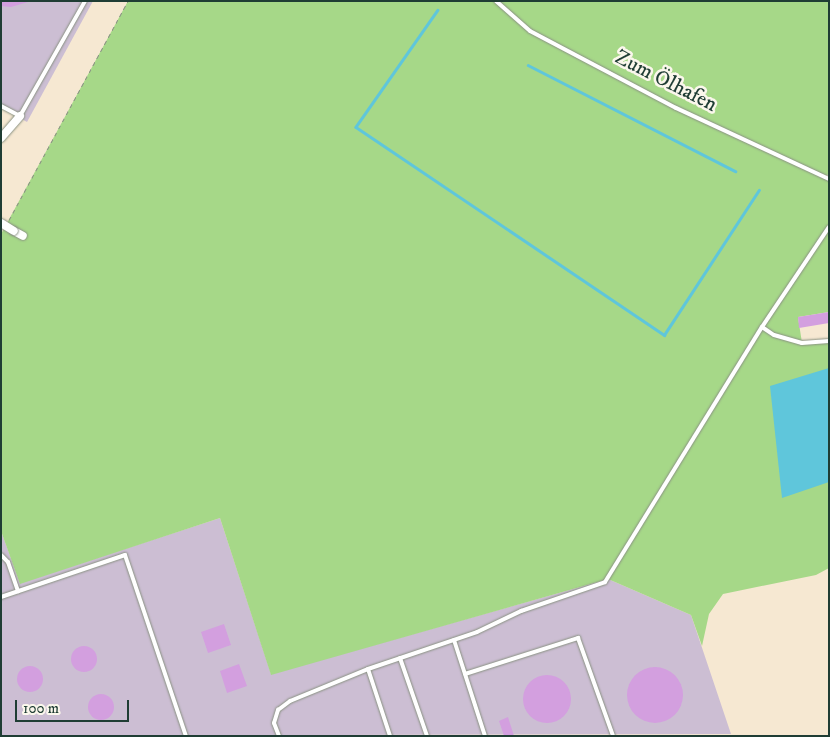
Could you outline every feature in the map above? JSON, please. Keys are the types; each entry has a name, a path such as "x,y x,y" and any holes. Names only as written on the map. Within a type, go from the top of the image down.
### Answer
{"street":[{"path":"1,138 20,116"},
{"path":"4,224 23,236"}],"lane":[{"path":"1,106 20,116 85,1"},
{"name":"Zum Ölhafen","path":"496,1 530,31 676,108 829,179"},
{"path":"279,736 274,723 278,710 290,701 368,669 454,640 521,611 605,582 762,328 829,227"},
{"path":"762,328 774,335 802,343 829,341"},
{"path":"1,555 8,562 18,591"},
{"path":"1,597 125,555 186,736"},
{"path":"465,674 578,638 613,736"},
{"path":"454,640 485,736"},
{"path":"400,658 427,736"},
{"path":"368,669 390,736"}],"path":[{"path":"4,224 128,1"}],"shaded area":[{"path":"1,1 93,1 27,122 1,107"},
{"path":"220,518 271,674 608,579 691,615 731,734 1,736 1,531 20,583"}],"green space":[{"path":"128,1 829,1 829,174 825,176 829,179 829,312 798,317 802,343 829,341 829,568 816,575 723,594 709,614 702,646 691,615 608,579 271,675 220,518 20,584 1,531 1,234"}],"water":[{"path":"829,368 829,482 782,498 770,386"}],"building":[{"path":"1,1 28,2 11,7 1,6"},
{"path":"829,312 829,323 799,328 798,317"},
{"path":"224,624 231,645 208,653 201,632"},
{"path":"84,646 93,650 97,659 93,668 84,672 75,668 71,659 75,650"},
{"path":"239,664 247,686 227,693 220,671"},
{"path":"30,666 39,670 43,679 39,688 30,692 21,688 17,679 21,670"},
{"path":"649,667 661,667 671,671 679,679 683,695 679,711 671,719 661,723 649,723 639,719 631,711 627,701 627,689 631,679 639,671"},
{"path":"542,675 552,675 564,682 571,694 571,704 564,716 552,723 542,723 534,719 527,712 523,704 523,694 527,686 534,679"},
{"path":"101,694 110,698 114,707 110,716 101,720 92,716 88,707 92,698"},
{"path":"508,717 514,736 504,736 499,721"}],"waterway":[{"path":"438,10 356,127 664,335 759,190"},
{"path":"528,65 735,171"}]}
